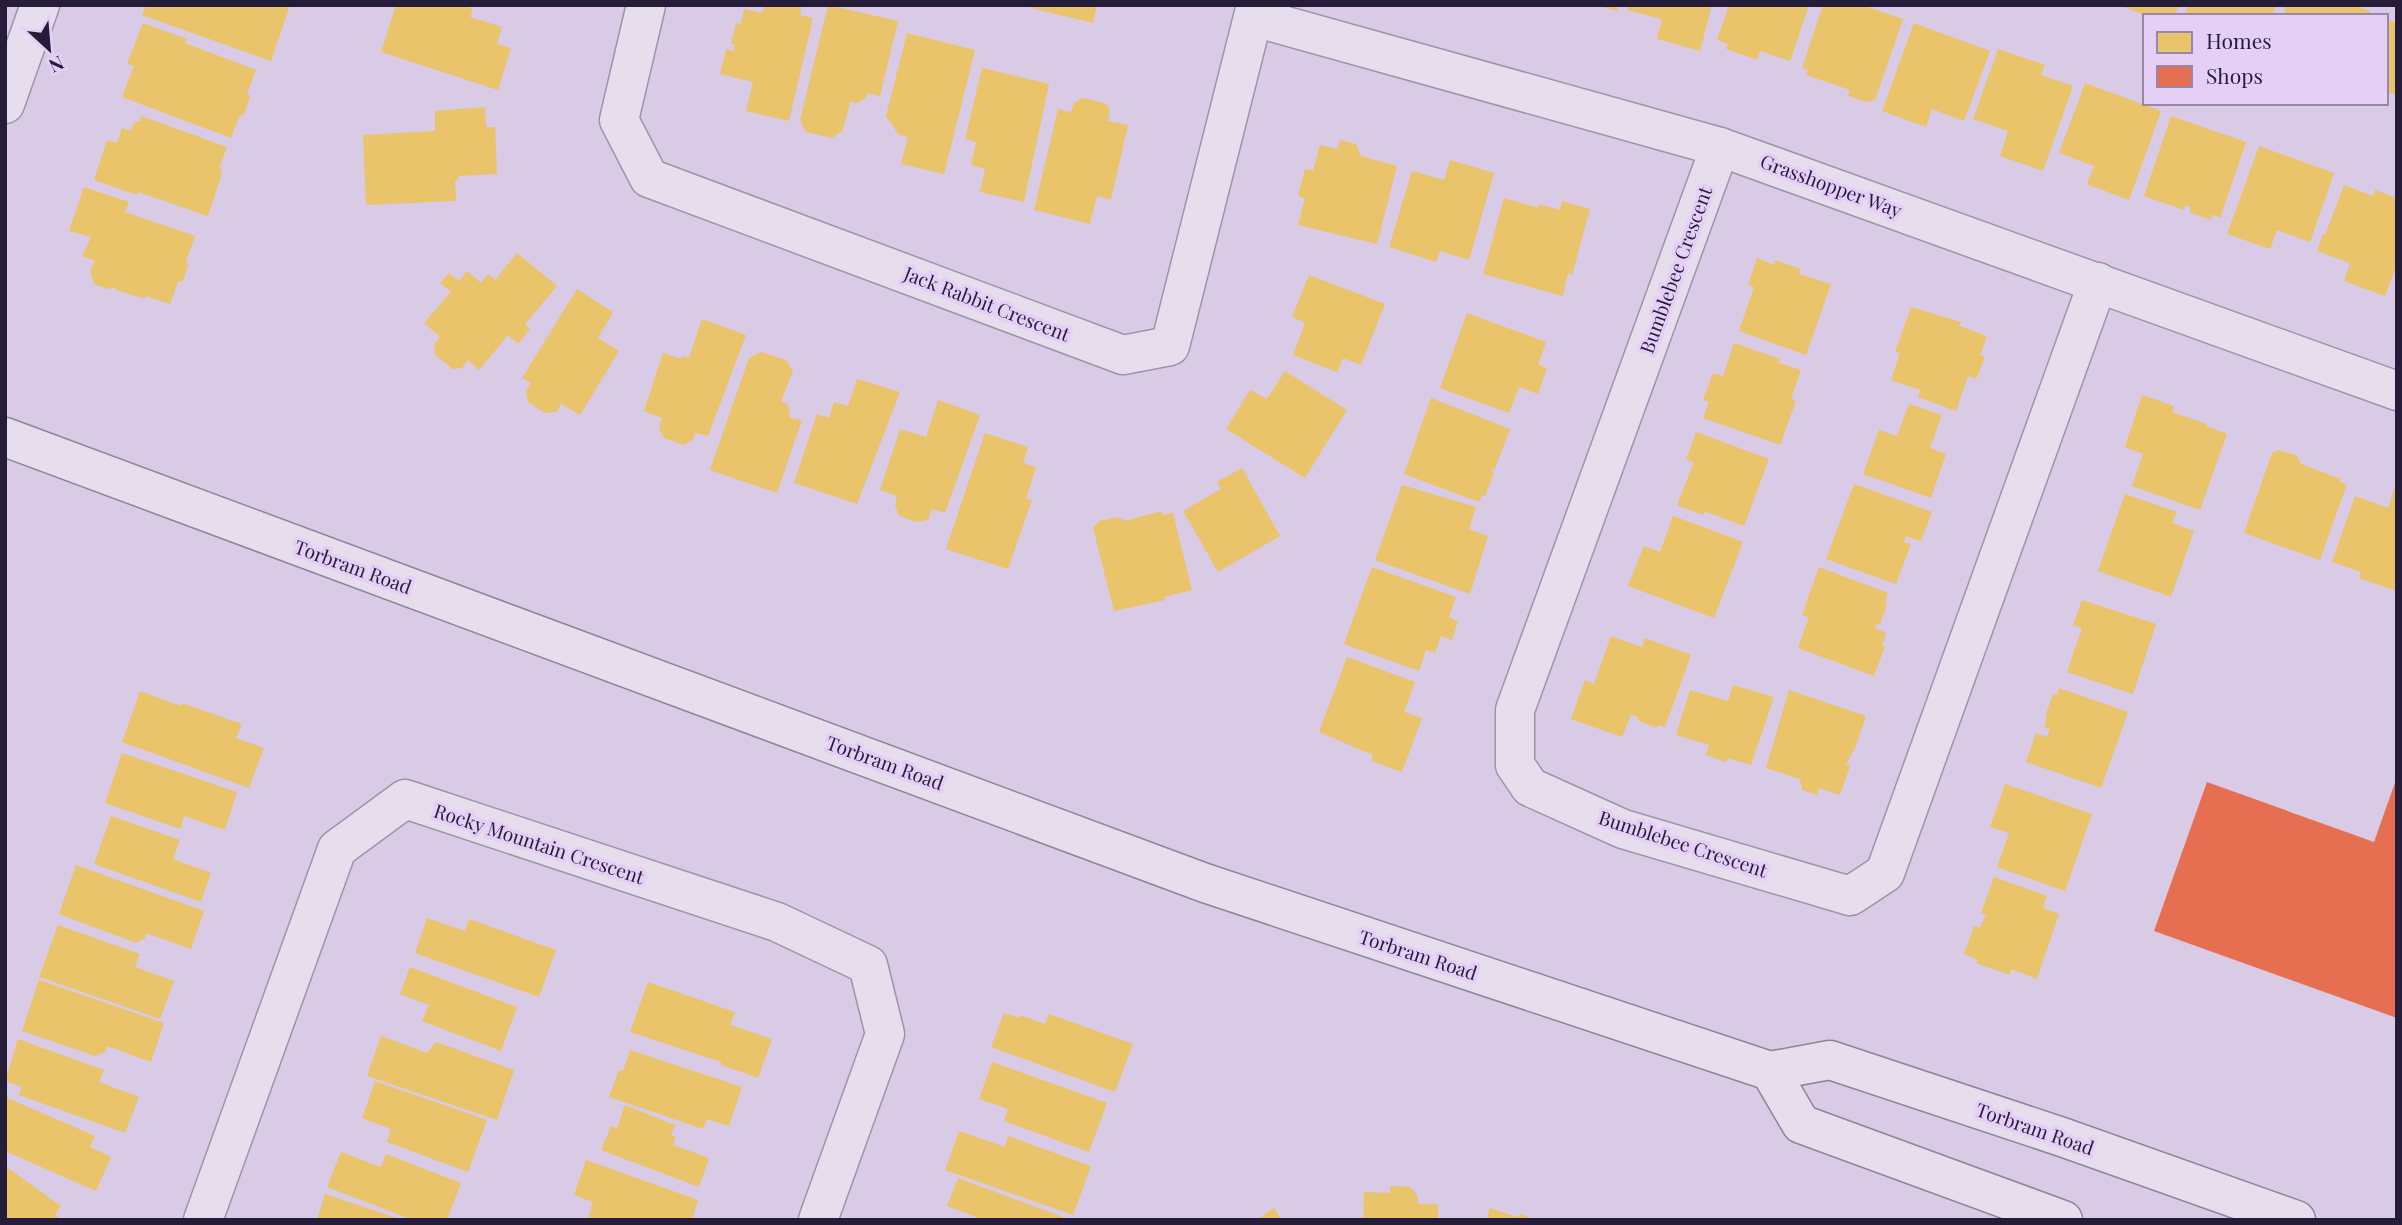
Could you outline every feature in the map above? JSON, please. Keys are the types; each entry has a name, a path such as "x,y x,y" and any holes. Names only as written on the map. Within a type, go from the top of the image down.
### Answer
{"street":[{"path":"5,104 40,5"},
{"name":"Jack Rabbit Crescent","path":"646,5 619,120 649,178 1123,355 1170,346 1255,11"},
{"name":"Grasshopper Way","path":"1255,11 1720,147 2397,391"},
{"name":"Bumblebee Crescent","path":"1720,147 1516,710 1514,765 1530,787 1623,829 1850,896 1885,873 2098,282"},
{"name":"Torbram Road","path":"5,437 1206,883 1770,1071 1829,1060 2062,1137 2296,1220"},
{"name":"Rocky Mountain Crescent","path":"203,1220 337,849 405,799 776,922 868,965 885,1034 818,1220"},
{"path":"1770,1071 1801,1124 2063,1220"}],"building: Homes":[{"path":"146,5 290,5 271,61 142,15"},
{"path":"396,5 463,5 473,9 470,17 502,27 497,44 511,48 498,90 381,52"},
{"path":"764,5 802,5 800,15 813,18 789,121 746,111 753,82 720,74 726,49 734,51 735,45 731,44 736,23 741,24 744,9 763,13"},
{"path":"828,5 898,21 880,96 867,93 866,98 857,103 850,102 843,130 832,138 806,132 800,120"},
{"path":"1031,5 1097,5 1093,23 1031,8"},
{"path":"1597,5 1618,5 1617,11"},
{"path":"1628,5 1712,5 1700,51 1657,39 1662,19 1627,10"},
{"path":"1729,5 1809,5 1790,61 1760,51 1757,60 1726,49 1728,44 1717,40"},
{"path":"1823,5 1862,5 1903,19 1875,100 1867,102 1848,96 1850,90 1806,75 1808,70 1802,68"},
{"path":"2119,5 2179,5 2176,14 2143,14"},
{"path":"2188,5 2276,5 2273,14 2185,14"},
{"path":"2286,5 2354,5 2370,11 2369,14 2284,14"},
{"path":"2388,20 2397,23 2397,95 2388,93"},
{"path":"143,23 187,39 185,43 256,70 247,93 250,97 244,114 239,117 231,138 122,97 134,66 127,64"},
{"path":"1914,23 1990,51 1964,121 1932,109 1926,127 1882,111"},
{"path":"907,33 975,50 944,174 901,164 908,137 899,135 886,116"},
{"path":"1998,49 2045,65 2041,75 2073,86 2043,171 2000,156 2008,131 1973,119"},
{"path":"982,68 1049,84 1024,202 980,192 985,169 971,165 976,142 965,139"},
{"path":"2085,83 2161,111 2129,200 2087,184 2094,166 2059,153"},
{"path":"1082,98 1105,103 1110,110 1108,121 1128,125 1111,200 1097,196 1090,224 1034,210 1058,109 1071,112 1074,103"},
{"path":"485,107 486,127 495,127 497,174 460,176 455,182 456,201 366,205 363,135 435,131 435,111"},
{"path":"141,116 227,147 208,216 94,180 107,140 117,143 122,128 131,131"},
{"path":"2171,116 2246,142 2220,218 2212,214 2211,220 2189,212 2191,207 2185,205 2184,210 2144,196"},
{"path":"1340,140 1356,144 1361,156 1397,166 1377,244 1298,225 1305,198 1298,196 1305,169 1313,171 1320,145 1338,149"},
{"path":"2259,146 2334,173 2310,242 2277,230 2270,249 2227,234"},
{"path":"1450,160 1494,173 1469,260 1440,251 1436,262 1389,247 1412,171 1444,180"},
{"path":"2344,185 2373,196 2375,190 2397,198 2397,264 2385,296 2344,281 2350,263 2317,251"},
{"path":"84,187 129,202 125,212 195,236 183,281 178,282 170,304 116,290 117,287 108,289 94,284 90,271 95,261 82,256 91,237 69,231"},
{"path":"1504,198 1539,208 1539,204 1560,210 1562,201 1590,209 1572,275 1568,273 1563,296 1483,274"},
{"path":"517,253 557,286 525,324 530,329 518,344 508,335 479,370 468,360 462,368 453,369 435,355 434,345 440,337 424,323 451,292 440,283 449,273 459,281 467,271 481,283 488,274 495,280"},
{"path":"1757,258 1774,265 1775,260 1801,269 1799,274 1831,284 1806,355 1739,331 1754,287 1748,285"},
{"path":"1309,275 1385,304 1361,365 1343,358 1337,372 1293,355 1305,323 1292,317"},
{"path":"577,289 613,312 598,338 619,351 580,415 561,404 556,412 545,413 528,402 526,391 531,383 522,378"},
{"path":"1911,307 1961,322 1959,326 1987,336 1980,355 1985,357 1976,379 1968,376 1956,411 1918,397 1920,390 1891,380 1900,353 1895,352"},
{"path":"1467,313 1546,342 1538,365 1547,368 1538,394 1519,387 1509,413 1440,388"},
{"path":"702,319 746,335 708,436 695,433 692,441 683,445 664,438 659,429 662,418 644,411 663,353 682,359 683,356 689,358"},
{"path":"1734,343 1780,359 1779,363 1801,370 1791,399 1796,401 1780,445 1703,418 1709,402 1703,400 1713,373 1723,376"},
{"path":"761,352 786,360 793,371 781,401 788,404 790,418 802,420 777,493 710,470 749,358"},
{"path":"1285,371 1347,410 1305,478 1226,429 1250,390 1267,399"},
{"path":"857,379 900,392 857,504 794,483 817,414 829,418 834,402 848,406"},
{"path":"2142,395 2174,406 2172,412 2227,434 2200,510 2132,486 2143,454 2125,447"},
{"path":"1431,398 1510,429 1495,469 1491,472 1494,473 1485,496 1482,495 1479,502 1404,474"},
{"path":"938,400 980,415 945,513 932,509 928,520 917,522 899,516 895,505 897,496 880,490 900,429 926,437"},
{"path":"1909,404 1942,415 1930,448 1946,454 1931,498 1863,474 1879,430 1897,436"},
{"path":"1696,432 1769,459 1744,526 1704,511 1703,515 1677,505 1694,462 1686,460"},
{"path":"985,433 1028,447 1023,463 1036,467 1026,499 1032,500 1008,569 946,549"},
{"path":"2279,450 2297,456 2301,464 2341,479 2339,482 2347,484 2320,560 2244,533 2272,453"},
{"path":"1242,468 1280,536 1218,572 1183,511 1221,489 1217,482"},
{"path":"1854,484 1932,512 1921,541 1906,536 1904,542 1911,544 1896,584 1826,559"},
{"path":"1402,485 1476,507 1469,529 1488,536 1470,594 1375,560"},
{"path":"2394,489 2397,490 2397,591 2359,578 2361,572 2332,562 2355,496 2388,508"},
{"path":"2125,494 2177,512 2172,523 2194,531 2171,597 2098,571"},
{"path":"1161,511 1163,515 1173,513 1192,590 1164,597 1165,600 1114,611 1093,528 1099,521 1118,517 1125,521"},
{"path":"1673,516 1743,542 1714,618 1628,586 1644,546 1660,552"},
{"path":"1372,567 1456,597 1449,617 1458,621 1452,640 1441,636 1435,653 1426,650 1419,671 1344,644"},
{"path":"1819,567 1888,593 1880,624 1877,623 1875,628 1886,633 1882,646 1885,646 1874,676 1798,648 1809,617 1802,615"},
{"path":"2082,600 2156,624 2133,694 2067,672 2082,628 2073,625"},
{"path":"1611,636 1642,647 1645,638 1691,655 1665,727 1658,725 1657,728 1637,720 1638,717 1631,714 1622,737 1571,719 1585,680 1594,684"},
{"path":"1347,657 1415,682 1404,712 1422,718 1402,772 1371,761 1373,755 1319,732"},
{"path":"1733,685 1774,697 1751,765 1728,758 1726,762 1706,755 1709,745 1676,735 1690,690 1728,701"},
{"path":"2059,688 2128,712 2101,788 2026,762 2036,733 2047,737 2050,729 2044,727 2045,717 2053,694 2057,695"},
{"path":"1789,690 1866,716 1855,748 1846,764 1850,766 1840,795 1819,788 1817,795 1802,790 1800,779 1766,768"},
{"path":"140,691 242,724 236,738 264,748 249,788 122,742"},
{"path":"122,753 237,792 225,830 184,816 180,829 105,803"},
{"path":"2005,784 2092,814 2065,891 1997,867 2009,833 1990,827"},
{"path":"111,816 180,840 173,859 211,873 201,902 94,864"},
{"path":"76,865 204,911 191,949 146,933 145,938 136,943 59,914"},
{"path":"1994,877 2047,896 2043,908 2059,914 2037,979 2011,969 2010,975 1976,963 1978,960 1964,954 1974,926 1980,928 1986,914 1981,913"},
{"path":"427,918 465,931 469,919 556,950 539,997 415,953"},
{"path":"58,925 140,954 135,967 174,981 160,1019 39,977"},
{"path":"410,967 517,1007 501,1051 422,1021 429,1005 400,994"},
{"path":"39,980 164,1023 151,1062 107,1046 105,1052 95,1056 22,1031"},
{"path":"648,982 735,1012 730,1025 772,1039 758,1078 721,1065 721,1062 630,1032"},
{"path":"1004,1013 1019,1018 1020,1015 1045,1024 1049,1014 1133,1044 1115,1092 991,1047"},
{"path":"381,1036 427,1053 436,1042 514,1070 497,1120 367,1076"},
{"path":"18,1039 104,1070 99,1082 139,1097 125,1133 19,1095 22,1087 5,1081"},
{"path":"630,1050 742,1087 729,1126 707,1119 703,1129 609,1097 619,1070 623,1071"},
{"path":"992,1062 1107,1103 1089,1152 1004,1121 1008,1109 979,1099"},
{"path":"375,1081 487,1120 468,1172 387,1142 391,1129 362,1118"},
{"path":"5,1097 95,1136 90,1147 111,1157 96,1191 5,1151"},
{"path":"625,1105 675,1125 671,1135 676,1137 673,1145 709,1158 699,1187 601,1150 611,1126 617,1128"},
{"path":"959,1131 1005,1147 1008,1136 1091,1166 1073,1215 945,1170"},
{"path":"341,1152 381,1167 386,1154 461,1183 447,1220 413,1220 327,1187"},
{"path":"586,1160 698,1200 692,1220 588,1218 593,1202 574,1195"},
{"path":"5,1166 61,1206 55,1215 62,1220 5,1220"},
{"path":"958,1178 1063,1217 1063,1220 975,1220 976,1217 947,1206"},
{"path":"1390,1186 1410,1187 1417,1195 1418,1204 1438,1204 1438,1220 1363,1220 1364,1192 1390,1193"},
{"path":"325,1194 400,1219 400,1220 317,1220"},
{"path":"1274,1208 1282,1220 1256,1220"},
{"path":"1490,1208 1517,1217 1521,1214 1535,1220 1486,1220"}],"building: Shops":[{"path":"2397,777 2397,1018 2154,931 2207,782 2374,842"}]}
